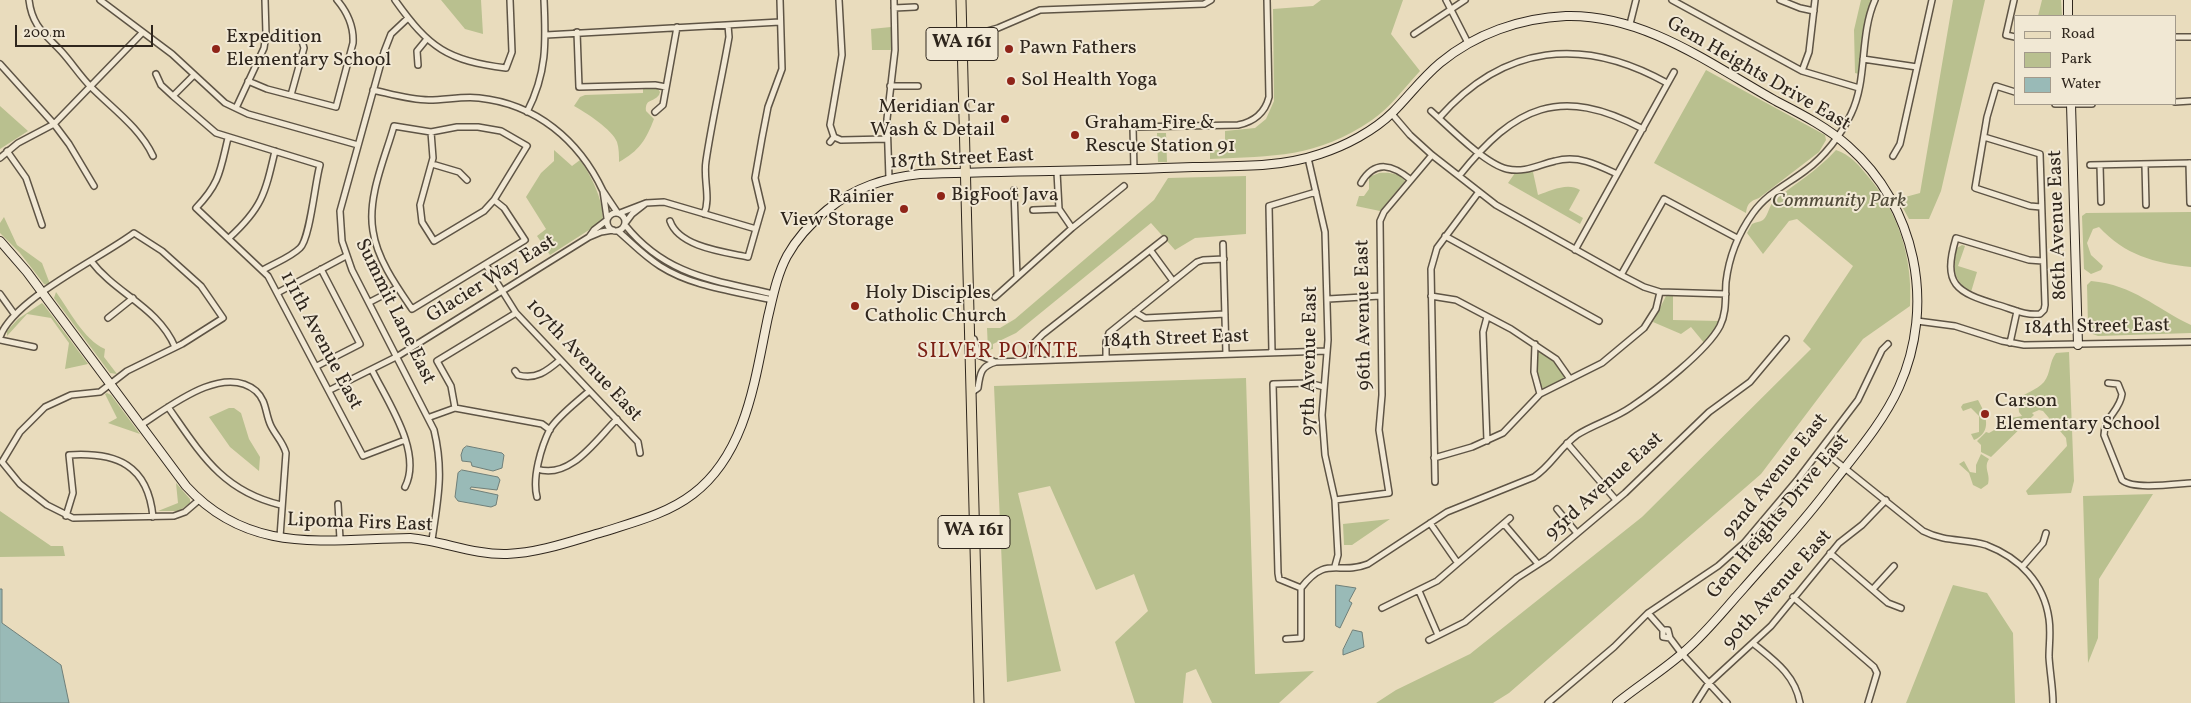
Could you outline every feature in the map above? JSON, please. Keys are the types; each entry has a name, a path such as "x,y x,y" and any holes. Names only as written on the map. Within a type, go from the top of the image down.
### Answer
{"main road":[{"name":"WA 161","path":"961,0 979,703"}],"street":[{"path":"30,0 33,15 43,35 60,50 91,87 145,140 152,156"},
{"path":"100,0 172,54 209,90 236,108 268,120 358,144"},
{"path":"236,108 266,40 265,0"},
{"path":"248,81 336,107 353,43 354,32 350,19 338,0"},
{"path":"395,0 426,40 452,57 473,64 506,68 512,52 510,0"},
{"path":"527,112 541,82 545,58 544,0"},
{"path":"670,220 673,230 689,240 748,257 762,208 755,178 768,107 782,69 780,0"},
{"path":"839,0 842,55 830,125 832,139 887,139"},
{"path":"889,178 887,139 890,86 895,50 894,0"},
{"path":"962,38 998,28 1040,10 1172,2 1204,4 1211,0"},
{"path":"1134,170 1134,128 1238,125 1252,120 1263,111 1269,97 1267,0"},
{"path":"1446,0 1468,43"},
{"path":"1414,34 1465,0"},
{"path":"1630,24 1636,0"},
{"path":"1672,0 1802,71 1859,88"},
{"path":"1780,0 1814,11"},
{"path":"1802,71 1808,52 1815,0"},
{"path":"1286,639 1300,638 1302,588 1313,574 1323,568 1335,566 1354,568 1368,564 1447,512 1534,477 1546,470 1567,443 1578,434 1630,408 1701,352 1715,335 1723,320 1731,256 1737,238 1760,205 1774,191 1807,170 1837,137 1852,113 1859,88 1869,17 1875,0"},
{"path":"1893,156 1900,144 1932,0"},
{"path":"2014,0 2006,35 2014,37"},
{"path":"2068,0 2068,15"},
{"path":"894,8 915,7"},
{"name":"Gem Heights Drive East","path":"1278,163 1308,158 1350,141 1392,114 1434,69 1468,43 1502,28 1548,18 1590,17 1630,24 1660,36 1816,123 1837,137 1868,166 1899,214 1915,265 1918,295 1917,321 1908,363 1898,390 1845,468 1791,536 1682,654 1617,703"},
{"name":"Summit Lane East","path":"408,18 391,34 373,90 340,211 340,228 346,256 430,417 440,455 441,470 432,540"},
{"path":"546,35 780,22"},
{"path":"704,214 708,200 705,186 706,163 729,37 728,25"},
{"path":"655,112 663,105 677,27"},
{"path":"577,32 579,88 655,85 666,87"},
{"path":"0,158 18,143 54,124 142,33"},
{"path":"2176,37 2191,37"},
{"path":"291,95 304,48 302,38"},
{"path":"418,64 418,51 426,40"},
{"path":"1438,118 1456,98 1492,73 1507,66 1546,55 1587,54 1606,57 1640,68 1667,83"},
{"path":"1863,59 1917,67"},
{"path":"0,64 70,144 94,186"},
{"path":"1575,250 1674,72"},
{"path":"156,74 161,84 172,96 207,127 228,138 320,165 314,186 308,235 301,248 263,270"},
{"path":"172,96 194,75"},
{"path":"890,86 918,86"},
{"path":"2014,92 1996,86 1987,117 1976,188 2030,206 2041,207"},
{"path":"373,90 429,100 479,98 527,112 550,125 578,149 603,191 618,212 624,217 625,224 649,251 678,269 773,297"},
{"path":"2176,102 2191,101"},
{"name":"86th Avenue East","path":"2072,105 2078,345"},
{"path":"1459,176 1478,152 1508,124 1539,110 1557,106 1601,110 1642,129"},
{"path":"1431,111 1478,152 1498,166 1516,170 1533,169 1553,161 1572,159 1592,162 1617,174"},
{"path":"1392,114 1410,135 1432,155 1496,206 1644,288 1660,292 1726,294"},
{"path":"431,132 434,149 432,164 420,205 422,222 434,241 484,211 494,200 527,146 501,131 478,127 457,127 431,132 394,126 375,194 372,230 376,245 397,288 412,309 525,240 504,208 494,200"},
{"path":"1984,137 2040,154 2043,260 2043,313 2032,315 1968,295 1959,288 1951,276 1950,259 1956,238 2029,260 2043,260"},
{"name":"111th Avenue East","path":"228,138 219,175 212,191 196,208 263,270 279,292 363,456 405,440"},
{"path":"230,238 259,207 275,151"},
{"path":"7,152 29,185 42,225"},
{"name":"96th Avenue East","path":"1335,500 1389,493 1378,430 1382,395 1380,221 1384,212 1432,155"},
{"name":"97th Avenue East","path":"1308,158 1325,232 1328,299 1323,436 1335,500 1338,535 1335,566"},
{"name":"187th Street East","path":"668,510 694,494 717,470 737,437 752,392 773,297 788,256 810,225 842,199 862,187 889,178 966,173 1134,170 1278,163"},
{"path":"2090,165 2190,163 2190,203"},
{"path":"432,164 459,172 467,180"},
{"path":"2100,165 2102,202"},
{"path":"2145,165 2146,205"},
{"path":"1361,183 1368,172 1383,167 1396,169 1411,180"},
{"path":"1057,172 1059,209 1072,228"},
{"path":"994,297 1072,228 1124,186"},
{"path":"1014,190 1017,277"},
{"path":"603,191 608,226 648,258 675,274 702,284 773,297"},
{"path":"1272,352 1269,206 1316,192"},
{"path":"1435,482 1431,296 1433,259 1445,236 1478,193"},
{"path":"1621,275 1664,199 1737,238"},
{"path":"607,219 611,214 646,204 664,202 756,230"},
{"path":"616,231 625,224 632,214 646,204"},
{"path":"1033,210 1059,209"},
{"name":"Glacier Way East","path":"589,237 607,219"},
{"name":"Glacier Way East","path":"330,390 398,356 589,237 601,232 616,231"},
{"path":"34,347 0,338 3,329 15,315 42,293 134,233 162,251 201,286 223,318 175,347 127,371 100,392 71,395 45,407 20,432 2,462 20,484 47,505 66,516 80,519 174,516 185,512 199,500"},
{"path":"1445,236 1599,321"},
{"path":"1029,360 1032,346 1043,334 1164,239"},
{"name":"Lipoma Firs East","path":"0,241 42,293 199,500 237,525 280,538 297,540 410,538 432,540 485,554 524,552 599,533 668,510"},
{"path":"1223,244 1226,354"},
{"path":"1151,251 1172,281"},
{"path":"279,292 346,256"},
{"path":"1106,358 1106,342 1109,333 1172,281 1203,260 1224,259"},
{"path":"91,261 101,274 157,318 170,335 175,347"},
{"name":"107th Avenue East","path":"486,265 516,314 638,442 640,453"},
{"path":"317,366 360,344 321,269"},
{"path":"370,302 397,288"},
{"path":"1434,458 1486,441 1503,433 1540,394 1602,363 1644,328 1656,309 1660,292"},
{"path":"0,294 15,315"},
{"path":"1328,299 1380,296"},
{"path":"1431,296 1456,300 1535,344 1556,359 1570,379"},
{"path":"108,318 133,298"},
{"path":"2010,343 2017,311"},
{"path":"1135,312 1145,318 1225,314"},
{"path":"456,408 451,386 438,362 516,314"},
{"path":"1486,441 1483,332 1487,317"},
{"name":"184th Street East","path":"1917,321 1955,326 2010,343 2036,346 2191,342"},
{"path":"970,337 974,339 978,355 996,362"},
{"name":"93rd Avenue East","path":"1429,640 1465,622 1517,578 1538,564 1616,500 1709,412 1750,382 1786,339"},
{"path":"1535,344 1534,372 1540,394"},
{"name":"92nd Avenue East","path":"1548,703 1614,647 1648,613 1718,566 1736,551 1769,515 1858,400 1882,350 1888,344"},
{"name":"184th Street East","path":"996,362 1327,351"},
{"path":"515,371 518,375 533,377 560,360"},
{"path":"972,393 978,388 981,370 986,364 996,362"},
{"path":"372,370 405,440 410,477 406,487"},
{"path":"141,425 179,399 214,385 225,382 242,383 256,392 263,400 271,426 283,444 286,453 280,538"},
{"path":"2108,383 2118,384 2122,394 2119,404 2108,417 2104,429 2104,435 2122,480 2128,484 2191,483"},
{"path":"1302,588 1279,579 1278,573 1273,384 1324,386"},
{"path":"537,497 534,485 537,469 550,430 589,391"},
{"path":"168,407 203,456 234,486 249,495 281,505"},
{"path":"430,417 456,408 542,424 550,430"},
{"path":"537,469 555,472 566,468 616,419"},
{"path":"1567,443 1616,500"},
{"path":"1821,449 1923,531 1952,541 1984,545 2002,552 2023,566 2039,587 2048,613 2053,703"},
{"path":"66,516 73,493 69,455 105,456 127,464 144,481 150,498 153,516"},
{"name":"90th Avenue East","path":"1696,703 1708,684 1754,644 1830,553 1886,500"},
{"path":"338,504 340,539"},
{"path":"1557,509 1576,532"},
{"path":"1382,608 1437,581 1510,518"},
{"path":"1430,523 1457,562"},
{"path":"1504,524 1538,564"},
{"path":"2023,566 2043,543 2046,533"},
{"path":"1830,553 1888,603 1901,608"},
{"path":"1873,589 1894,566"},
{"path":"1419,591 1438,635"},
{"path":"1793,597 1877,670 1868,703"},
{"path":"1648,613 1663,630 1668,630 1670,638 1682,654 1727,703"},
{"path":"1754,644 1788,674 1797,691 1800,703"}],"green space":[{"path":"441,0 481,0 483,34 465,29"},
{"path":"1321,0 1403,0 1391,34 1420,71 1379,115 1332,142 1294,153 1210,159 1210,152 1225,147 1225,131 1255,128 1266,119 1274,101 1273,9 1313,6"},
{"path":"1861,0 1872,0 1867,15 1859,74 1855,73 1854,30"},
{"path":"1953,0 1985,0 1941,191 1929,219 1909,219 1898,199 1920,193"},
{"path":"2042,0 2061,0 2062,15 2038,15"},
{"path":"891,27 891,50 872,50 871,29"},
{"path":"1706,70 1825,135 1826,140 1819,152 1759,198 1751,202 1746,213 1654,163"},
{"path":"657,87 660,92 659,95 648,102 646,107 646,111 654,119 648,133 637,149 619,162 617,142 610,132 585,112 574,106 580,97 585,95 643,93 643,88"},
{"path":"0,106 28,131 0,149"},
{"path":"1157,133 1166,133 1167,162 1158,162"},
{"path":"554,150 572,166 580,160 596,189 603,213 603,221 550,255 537,236 546,229 526,197 541,173 554,161"},
{"name":"Community Park","path":"1836,150 1849,157 1863,170 1887,203 1895,219 1906,253 1909,270 1910,306 1863,339 1761,474 1509,693 1493,703 1376,703 1396,690 1470,654 1642,517 1811,349 1803,341 1853,266 1797,219 1789,221 1763,254 1747,233 1752,224 1765,218 1775,200 1814,170"},
{"path":"1533,172 1538,195 1564,187 1580,190 1569,210 1583,218 1580,224 1508,183 1515,173"},
{"path":"1379,173 1394,174 1400,176 1405,181 1380,211 1356,206 1359,196 1364,196 1369,189 1369,177"},
{"path":"1246,176 1246,234 1195,238 1175,250 1151,223 1016,333 993,344 993,349 988,350 987,328 1000,328 1015,319 1154,200 1168,178"},
{"path":"2191,212 2191,267 2165,263 2141,256 2119,245 2099,227 2093,229 2087,243 2091,255 2103,266 2101,270 2091,274 2084,269 2082,216 2086,213"},
{"path":"4,217 17,245 42,263 50,284 44,284 20,253 0,233 0,223"},
{"path":"1962,245 1965,246 1958,266 1977,272 1971,292 1965,288 1955,273 1955,254 1957,248"},
{"path":"2091,281 2120,287 2144,298 2191,325 2191,333 2098,336 2090,333 2088,326 2087,285"},
{"path":"56,292 90,339 105,349 104,357 117,374 110,373 54,298"},
{"path":"1666,296 1673,296 1673,320 1720,321 1705,344 1691,327 1681,334 1653,322"},
{"path":"42,303 88,364 65,369 69,343 51,318 27,314 7,336 7,331 18,319"},
{"path":"1541,351 1555,361 1565,375 1564,379 1545,389 1540,386 1536,371 1537,354"},
{"path":"2069,352 2074,481 2071,493 2028,495 2026,491 2067,446 2066,438 2043,411 2039,410 2032,413 2034,415 1991,457 1981,452 1981,445 1977,441 1986,432 1989,433 1996,429 2005,430 2011,425 2011,418 2022,416 2019,412 2018,400 2044,382 2056,353"},
{"path":"1246,378 1255,674 1314,671 1279,703 1212,703 1196,669 1186,673 1183,703 1135,703 1115,642 1148,611 1134,574 1096,590 1050,486 1018,493 1061,671 1007,682 994,386"},
{"path":"105,394 111,395 140,434 108,423 117,418"},
{"path":"1978,400 1985,417 1986,428 1980,437 1974,440 1971,434 1979,432 1979,416 1971,408 1963,411 1961,407 1963,404"},
{"path":"229,408 234,408 241,413 249,439 260,457 259,471 230,447 209,417"},
{"path":"1981,454 1989,459 1987,465 1989,477 1988,484 1981,489 1973,485 1969,473 1959,464 1964,461 1970,472 1976,473 1976,465"},
{"path":"176,483 190,499 190,503 179,511 158,511 178,503"},
{"path":"2153,494 2099,579 2098,638 2088,663 2083,496"},
{"path":"0,511 51,546 63,546 65,556 0,557"},
{"path":"1390,519 1352,545 1344,545 1343,524"},
{"path":"1953,585 1987,593 2013,633 2015,703 1906,703"}],"water":[{"path":"467,446 502,453 504,455 502,468 493,471 472,466 471,462 462,461 463,449"},
{"path":"462,470 498,477 500,480 497,490 471,487 470,489 498,495 496,505 491,507 458,501 455,497 458,473"},
{"path":"1336,585 1356,588 1349,601 1352,603 1340,628 1336,626"},
{"path":"0,589 2,589 2,623 61,665 69,703 0,703"},
{"path":"1353,630 1362,632 1364,647 1343,655 1343,650"}],"place":[{"name":"Expedition Elementary School","path":"216,49"},
{"name":"Pawn Fathers","path":"1009,49"},
{"name":"Sol Health Yoga","path":"1011,81"},
{"name":"Meridian Car Wash & Detail","path":"1005,119"},
{"name":"Graham Fire & Rescue Station 91","path":"1075,135"},
{"name":"BigFoot Java","path":"941,196"},
{"name":"Rainier View Storage","path":"904,209"},
{"name":"Holy Disciples Catholic Church","path":"855,306"},
{"name":"Carson Elementary School","path":"1985,414"}],"district":[{"name":"SILVER POINTE","path":"998,353"}]}
